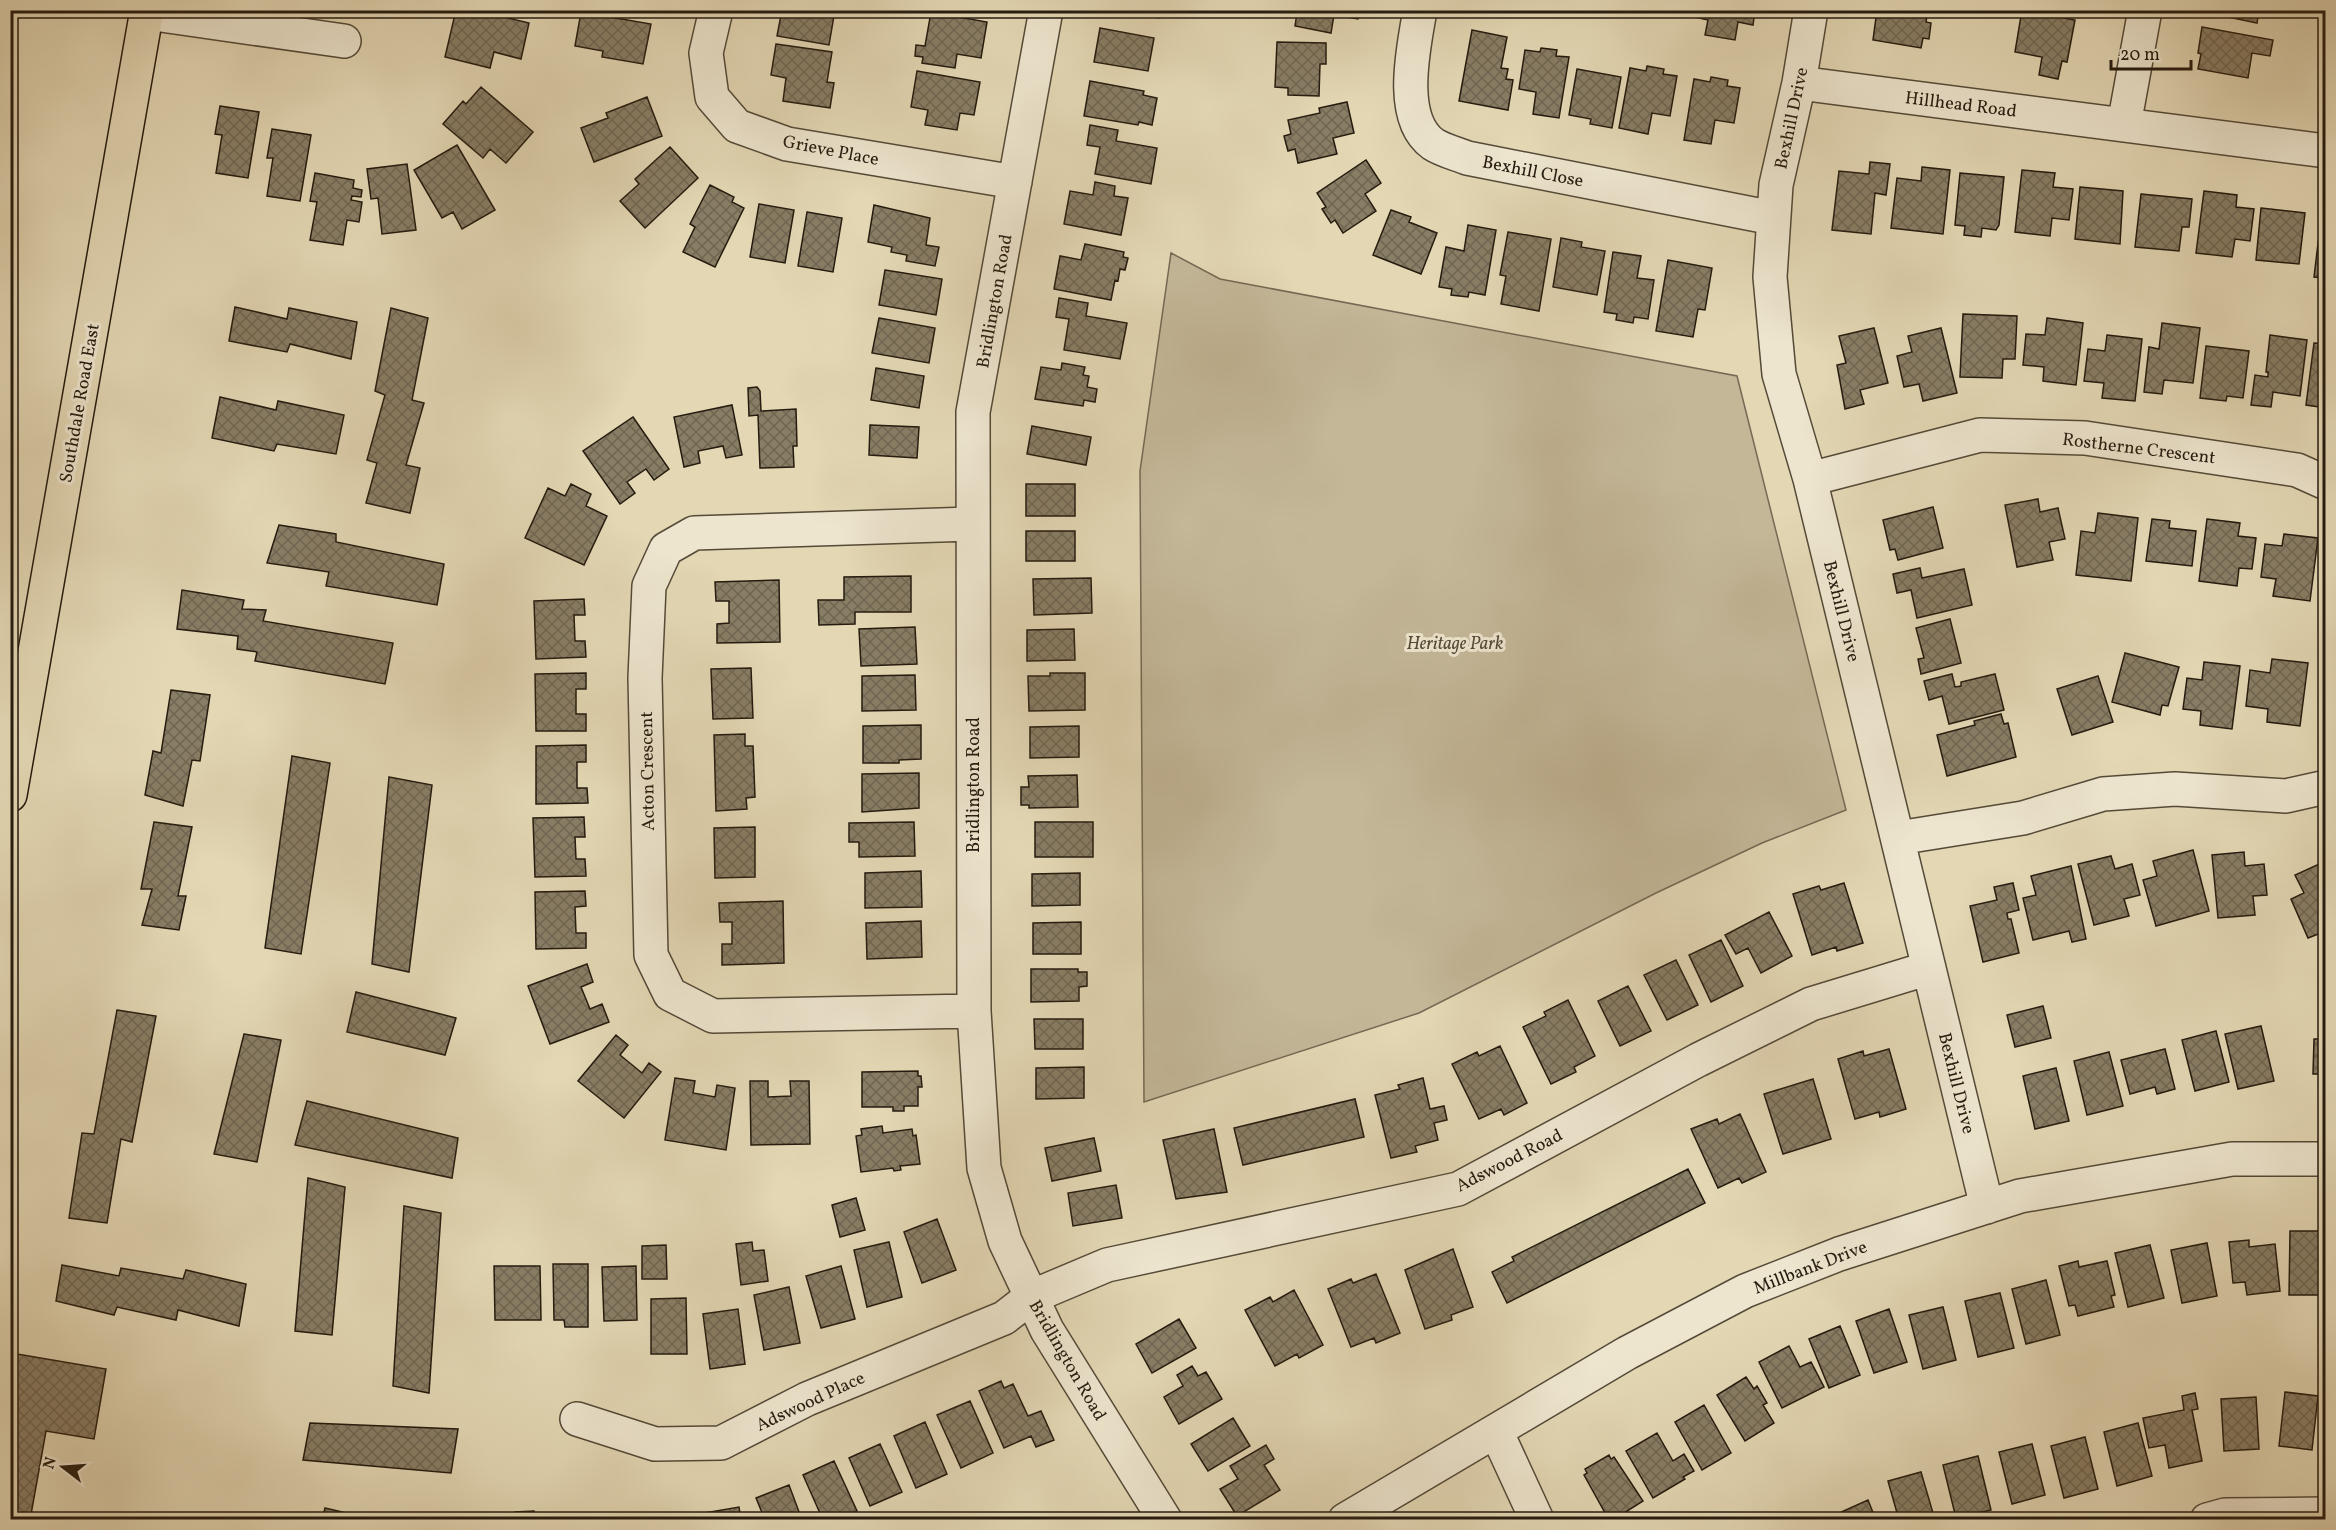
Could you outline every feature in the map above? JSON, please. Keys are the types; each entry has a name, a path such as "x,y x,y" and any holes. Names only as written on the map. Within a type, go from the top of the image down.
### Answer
{"main road":[{"name":"Southdale Road East","path":"10,795 147,12"}],"street":[{"name":"Grieve Place","path":"716,10 706,53 712,97 737,126 787,144 1016,182"},
{"name":"Bridlington Road","path":"1046,10 973,412 971,524 974,1011 984,1168 1005,1241 1047,1330 1166,1520"},
{"name":"Bexhill Close","path":"1420,10 1409,72 1414,117 1432,143 1467,158 1773,218"},
{"name":"Bexhill Drive","path":"1811,10 1799,83 1776,184 1773,218 1770,277 1779,374 1810,479 1987,1207"},
{"path":"2124,125 2145,10"},
{"path":"147,12 344,41"},
{"name":"Hillhead Road","path":"1799,83 2325,151"},
{"name":"Rostherne Crescent","path":"1810,479 1980,435 2085,438 2297,470 2325,483"},
{"name":"Acton Crescent","path":"971,524 693,533 666,549 649,586 645,678 651,955 670,994 714,1016 974,1011"},
{"path":"1898,838 2023,818 2103,794 2175,789 2286,796 2325,787"},
{"name":"Adswood Road","path":"1031,1297 1107,1265 1458,1189 1698,1060 1811,1004 1929,968"},
{"name":"Millbank Drive","path":"1345,1520 1627,1353 1745,1292 1839,1254 2020,1196 2232,1159 2325,1159"},
{"name":"Adswood Place","path":"577,1419 655,1444 721,1443 807,1400 1004,1318 1031,1297"},
{"path":"1496,1431 1538,1520"},
{"path":"2207,1520 2225,1515 2325,1514"}],"green space":[{"name":"Heritage Park","path":"1171,253 1220,279 1737,376 1846,810 1762,843 1656,893 1419,1013 1144,1102 1140,471"}],"building":[{"path":"456,10 474,10 529,23 521,59 494,52 490,68 445,57"},
{"path":"782,10 835,10 829,45 777,36"},
{"path":"1114,10 1161,10 1159,18"},
{"path":"1292,10 1359,10 1358,19 1334,15 1331,33 1295,26 1297,13"},
{"path":"1691,10 1755,10 1753,25 1738,22 1735,40 1705,35 1708,20 1690,16"},
{"path":"1877,10 1928,10 1926,22 1931,23 1929,39 1923,38 1921,48 1873,40"},
{"path":"2022,10 2075,20 2067,62 2062,61 2058,79 2039,75 2042,57 2015,52"},
{"path":"2195,10 2259,10 2257,23"},
{"path":"581,12 651,24 643,64 602,57 603,51 575,46"},
{"path":"931,12 987,22 981,58 957,54 955,68 922,63 923,57 915,56 916,45 925,46"},
{"path":"2202,27 2273,40 2270,56 2252,53 2248,78 2198,69"},
{"path":"1100,28 1154,38 1148,71 1094,62"},
{"path":"1472,30 1507,37 1501,68 1508,69 1506,79 1513,80 1508,110 1459,101"},
{"path":"1277,42 1326,43 1326,64 1320,64 1319,96 1288,95 1288,88 1275,87"},
{"path":"776,44 832,52 827,82 834,83 830,108 783,101 786,78 771,75"},
{"path":"1541,48 1557,50 1556,56 1569,57 1559,118 1533,114 1536,92 1519,89 1525,50 1540,52"},
{"path":"1647,66 1664,69 1663,74 1677,76 1670,116 1652,113 1648,134 1619,128 1630,68 1646,71"},
{"path":"1577,69 1621,77 1612,128 1590,124 1591,119 1569,115"},
{"path":"917,71 980,82 974,115 960,113 957,130 925,125 928,110 911,107"},
{"path":"1711,77 1728,80 1727,86 1740,88 1734,123 1715,120 1711,144 1684,140 1694,79 1710,82"},
{"path":"1090,81 1144,91 1143,95 1157,98 1152,125 1139,122 1138,125 1084,116"},
{"path":"481,87 533,132 506,163 490,149 483,158 443,124 463,101 466,104"},
{"path":"647,97 662,136 594,162 581,128 608,118 606,113"},
{"path":"1347,102 1354,133 1333,138 1337,154 1298,163 1295,149 1288,151 1284,136 1291,134 1288,120 1320,113 1319,108"},
{"path":"220,106 259,112 248,178 216,173 222,135 215,134"},
{"path":"1090,125 1118,130 1116,141 1157,148 1151,184 1095,174 1100,147 1087,145"},
{"path":"272,129 311,135 300,201 267,196 273,158 267,158"},
{"path":"457,145 495,210 462,229 453,212 442,218 414,170"},
{"path":"670,147 698,178 645,228 620,201 639,184 635,179"},
{"path":"1366,160 1381,183 1365,194 1376,211 1343,233 1335,220 1331,223 1322,209 1326,207 1317,193"},
{"path":"1870,162 1890,164 1886,195 1875,193 1871,234 1832,230 1839,171 1869,174"},
{"path":"407,164 416,230 382,234 378,198 371,199 367,169"},
{"path":"1922,167 1950,170 1943,234 1891,228 1897,178 1921,181"},
{"path":"2022,170 2055,173 2053,187 2073,189 2069,220 2052,218 2050,236 2015,232"},
{"path":"315,173 354,180 353,188 362,190 361,197 352,196 351,200 362,202 359,222 347,220 343,245 310,240 317,202 310,201"},
{"path":"1960,173 2004,177 1999,225 1996,230 1982,228 1981,237 1964,235 1965,226 1955,225"},
{"path":"1095,182 1115,186 1114,196 1128,198 1121,235 1064,224 1070,191 1093,195"},
{"path":"710,185 734,197 732,202 744,208 715,267 683,252 695,227 690,224"},
{"path":"2080,187 2123,191 2120,244 2075,239"},
{"path":"2204,191 2237,195 2236,207 2254,209 2250,241 2235,239 2232,257 2196,253"},
{"path":"2141,194 2192,199 2189,227 2182,227 2179,251 2135,247"},
{"path":"759,204 794,210 785,263 750,257"},
{"path":"874,205 930,218 926,245 939,247 935,266 906,261 907,255 891,252 892,247 868,242"},
{"path":"2261,208 2305,213 2299,264 2256,260"},
{"path":"1391,210 1411,217 1409,222 1437,233 1421,274 1373,255"},
{"path":"807,212 842,218 833,272 798,266"},
{"path":"1468,225 1496,230 1485,295 1469,292 1468,297 1451,295 1452,289 1439,287 1446,247 1464,251"},
{"path":"2320,227 2326,228 2326,289 2322,289 2323,278 2314,277"},
{"path":"1508,232 1551,239 1539,311 1501,304 1506,276 1500,275"},
{"path":"1561,238 1582,242 1581,247 1605,251 1597,295 1553,287"},
{"path":"1085,244 1124,252 1123,257 1128,258 1125,270 1120,269 1118,281 1115,280 1111,300 1054,289 1060,256 1081,260"},
{"path":"1613,252 1641,256 1637,278 1654,280 1648,319 1634,317 1633,323 1616,320 1617,314 1604,312"},
{"path":"1668,260 1712,268 1705,310 1698,309 1693,337 1656,331"},
{"path":"885,270 942,279 936,315 879,305"},
{"path":"1059,298 1088,303 1086,316 1127,323 1120,359 1064,350 1069,319 1056,317"},
{"path":"235,307 287,319 289,308 357,322 351,359 290,344 287,352 229,341"},
{"path":"391,308 428,318 412,400 424,403 406,465 420,468 410,513 366,503 377,463 367,460 385,395 375,391"},
{"path":"1963,314 2017,316 2015,359 2003,359 2002,378 1960,377"},
{"path":"879,318 935,328 929,363 872,353"},
{"path":"2047,318 2083,323 2076,385 2043,381 2044,367 2023,365 2026,334 2045,335"},
{"path":"2162,323 2200,328 2193,383 2164,380 2162,394 2144,392 2149,347 2159,349"},
{"path":"1874,328 1888,383 1860,390 1864,404 1845,409 1837,365 1846,363 1839,336"},
{"path":"1941,328 1957,393 1923,401 1919,384 1904,387 1897,356 1912,352 1908,336"},
{"path":"2107,335 2142,339 2135,401 2102,398 2104,383 2084,381 2088,349 2105,351"},
{"path":"2270,335 2307,340 2300,396 2273,392 2271,407 2251,405 2255,375 2268,377 2268,372 2266,372"},
{"path":"2314,343 2326,344 2326,408 2306,405"},
{"path":"2206,346 2249,351 2243,398 2227,396 2226,401 2200,398"},
{"path":"1062,363 1085,367 1083,375 1089,376 1087,387 1097,389 1095,402 1084,400 1083,406 1035,399 1041,367 1061,370"},
{"path":"876,368 924,376 919,408 871,400"},
{"path":"757,387 760,391 761,411 796,409 797,446 793,446 794,467 760,468 758,415 749,416 748,388"},
{"path":"220,397 276,410 278,401 344,415 336,454 277,444 274,451 212,438"},
{"path":"732,405 742,455 726,458 723,446 698,451 700,463 684,467 674,417"},
{"path":"633,417 669,469 654,480 646,469 627,482 635,493 620,504 583,451"},
{"path":"870,425 919,427 917,458 869,455"},
{"path":"1032,426 1091,437 1086,465 1027,454"},
{"path":"571,484 591,494 586,506 607,516 584,565 525,538 548,488 565,496"},
{"path":"1026,484 1075,484 1075,516 1026,516"},
{"path":"2038,499 2040,512 2058,508 2065,539 2049,542 2053,560 2017,567 2005,505"},
{"path":"1933,507 1943,548 1898,560 1895,549 1890,550 1883,520"},
{"path":"2098,513 2138,518 2131,581 2076,575 2081,531 2095,533"},
{"path":"2152,519 2170,521 2169,528 2196,531 2192,566 2146,561"},
{"path":"2207,519 2240,523 2238,536 2256,538 2252,569 2239,568 2237,586 2199,581"},
{"path":"279,525 336,534 336,542 444,564 437,605 326,586 329,572 267,563"},
{"path":"1026,531 1075,531 1075,561 1026,561"},
{"path":"2284,534 2318,538 2310,601 2273,596 2276,579 2261,577 2265,544 2282,546"},
{"path":"1920,568 1922,578 1964,569 1972,605 1917,618 1911,590 1897,593 1893,574"},
{"path":"911,576 911,612 855,612 855,624 819,625 818,600 844,600 844,577"},
{"path":"1091,578 1092,613 1034,615 1033,579"},
{"path":"779,580 780,642 717,643 717,624 729,623 729,601 716,601 715,582"},
{"path":"182,590 244,600 242,609 266,610 263,621 393,643 385,684 255,661 257,652 237,649 238,636 177,629"},
{"path":"584,599 585,615 574,615 575,641 585,641 586,657 536,659 534,601"},
{"path":"1950,619 1961,663 1921,674 1918,659 1924,658 1916,628"},
{"path":"915,627 917,664 861,666 859,629"},
{"path":"1074,629 1075,660 1027,661 1027,630"},
{"path":"2125,653 2179,667 2168,706 2162,705 2160,715 2112,702"},
{"path":"2272,659 2308,663 2300,726 2267,722 2268,709 2246,706 2250,670 2270,673"},
{"path":"2204,662 2240,666 2232,729 2200,725 2201,711 2183,709 2187,678 2202,680"},
{"path":"751,668 753,718 713,719 711,669"},
{"path":"586,673 586,689 576,689 576,714 586,714 586,731 536,731 535,674"},
{"path":"1050,673 1085,673 1085,710 1029,711 1028,676 1050,676"},
{"path":"1952,674 1955,687 1961,686 1961,682 1995,674 2004,710 1949,724 1942,696 1929,700 1924,681"},
{"path":"915,675 916,710 862,711 862,676"},
{"path":"2098,676 2113,722 2072,735 2057,689"},
{"path":"171,690 210,695 200,761 192,760 183,806 145,795 153,751 161,753"},
{"path":"2001,714 2004,724 2008,723 2016,757 1947,776 1937,735 1975,725 1974,721"},
{"path":"921,725 921,759 899,760 899,763 863,763 863,726"},
{"path":"1079,726 1079,757 1030,758 1030,727"},
{"path":"745,734 745,746 753,746 755,797 746,798 747,809 716,811 714,735"},
{"path":"586,745 586,762 577,762 577,788 587,788 588,803 536,804 536,746"},
{"path":"292,756 330,763 301,954 265,948"},
{"path":"919,773 919,808 862,812 862,774"},
{"path":"1077,775 1078,807 1029,808 1029,805 1021,805 1021,787 1029,787 1028,776"},
{"path":"389,777 432,785 409,972 372,964"},
{"path":"584,817 585,837 575,837 576,859 585,859 586,876 535,877 533,818"},
{"path":"154,822 192,827 178,896 186,896 179,930 142,925 152,889 141,889"},
{"path":"914,822 915,856 859,857 859,842 849,842 849,823"},
{"path":"1035,822 1093,822 1093,857 1035,857"},
{"path":"755,827 755,877 715,878 714,828"},
{"path":"2193,850 2209,911 2156,926 2143,880 2157,876 2153,861"},
{"path":"2244,852 2245,866 2264,864 2267,895 2253,896 2255,915 2218,918 2212,855"},
{"path":"2111,856 2115,869 2132,864 2140,895 2124,899 2129,916 2094,925 2078,864"},
{"path":"2326,861 2326,931 2308,938 2291,899 2304,893 2295,875"},
{"path":"2071,866 2086,939 2072,942 2069,931 2033,940 2023,898 2036,895 2031,876"},
{"path":"921,871 922,907 865,908 865,873"},
{"path":"1080,873 1080,905 1032,906 1032,874"},
{"path":"1844,883 1863,943 1837,951 1836,947 1812,955 1793,894 1819,886 1821,890"},
{"path":"2013,883 2019,910 2007,913 2008,919 2011,919 2019,953 1983,962 1970,906 1997,900 1994,887"},
{"path":"585,891 586,906 575,907 576,933 586,933 586,948 536,949 535,892"},
{"path":"783,901 784,963 722,965 722,944 732,944 732,922 720,922 719,903"},
{"path":"1769,912 1792,956 1761,973 1748,948 1736,954 1725,935"},
{"path":"921,921 922,957 867,959 866,923"},
{"path":"1081,922 1081,954 1033,954 1033,923"},
{"path":"1721,940 1743,986 1711,1002 1689,955"},
{"path":"1676,960 1698,1005 1667,1020 1644,975"},
{"path":"587,964 593,982 581,987 590,1009 602,1004 609,1022 550,1044 528,986"},
{"path":"1031,969 1078,969 1078,972 1087,972 1087,986 1079,987 1079,1001 1031,1002"},
{"path":"1628,986 1651,1031 1620,1046 1598,1001"},
{"path":"356,992 456,1018 445,1055 347,1032"},
{"path":"1568,1000 1595,1056 1574,1067 1576,1072 1551,1084 1523,1027 1546,1016 1544,1012"},
{"path":"2043,1006 2051,1038 2015,1047 2007,1015"},
{"path":"117,1010 156,1016 132,1142 121,1139 107,1223 69,1218 82,1133 94,1134"},
{"path":"1034,1019 1083,1019 1083,1049 1035,1049"},
{"path":"2261,1026 2274,1081 2238,1089 2225,1034"},
{"path":"2216,1031 2229,1082 2195,1091 2182,1040"},
{"path":"244,1034 281,1040 257,1162 214,1154"},
{"path":"616,1035 628,1045 620,1055 642,1073 649,1063 661,1072 624,1118 578,1081"},
{"path":"2314,1039 2326,1039 2326,1074 2313,1074"},
{"path":"1500,1046 1527,1103 1504,1115 1501,1109 1479,1119 1452,1064 1477,1052 1479,1056"},
{"path":"1889,1049 1906,1109 1880,1117 1879,1112 1855,1119 1838,1059 1863,1051 1864,1056"},
{"path":"2165,1049 2175,1089 2157,1094 2155,1087 2130,1094 2121,1060"},
{"path":"2109,1052 2123,1106 2087,1115 2074,1061"},
{"path":"1084,1067 1084,1098 1036,1099 1036,1068"},
{"path":"2056,1068 2069,1121 2035,1129 2023,1076"},
{"path":"918,1071 922,1087 918,1087 918,1106 904,1106 904,1111 893,1111 893,1107 862,1107 862,1072"},
{"path":"675,1078 695,1081 693,1093 715,1097 717,1085 735,1088 726,1150 665,1140"},
{"path":"1423,1078 1430,1109 1444,1106 1447,1120 1434,1123 1438,1140 1415,1146 1417,1152 1391,1158 1375,1095 1400,1089 1398,1085"},
{"path":"1813,1079 1831,1139 1783,1154 1764,1094"},
{"path":"750,1081 768,1081 768,1097 791,1096 790,1081 809,1081 810,1144 751,1145"},
{"path":"1355,1099 1364,1137 1243,1165 1234,1128"},
{"path":"307,1101 458,1138 452,1178 295,1145"},
{"path":"1740,1114 1766,1172 1742,1183 1739,1178 1718,1188 1691,1129 1717,1119 1719,1124"},
{"path":"882,1126 883,1133 912,1129 913,1136 916,1135 920,1164 900,1166 901,1170 894,1171 893,1168 861,1172 856,1136 862,1135 861,1129"},
{"path":"1214,1129 1227,1192 1176,1199 1163,1140"},
{"path":"1094,1138 1101,1171 1052,1181 1045,1148"},
{"path":"1688,1169 1705,1203 1507,1303 1492,1272 1514,1261 1512,1257"},
{"path":"308,1178 345,1187 332,1335 295,1331"},
{"path":"1116,1185 1122,1218 1073,1226 1068,1193"},
{"path":"856,1198 865,1230 840,1237 832,1205"},
{"path":"404,1206 441,1213 429,1393 393,1386"},
{"path":"937,1219 956,1270 922,1283 904,1232"},
{"path":"2290,1231 2324,1231 2326,1295 2289,1295"},
{"path":"2249,1240 2249,1247 2275,1244 2280,1291 2247,1295 2245,1282 2233,1283 2229,1242"},
{"path":"752,1242 753,1251 764,1250 768,1281 741,1285 736,1244"},
{"path":"889,1242 902,1297 867,1307 854,1250"},
{"path":"2207,1243 2217,1296 2182,1303 2171,1250"},
{"path":"666,1245 667,1279 642,1279 642,1246"},
{"path":"2150,1245 2164,1298 2128,1307 2115,1253"},
{"path":"1453,1249 1473,1307 1451,1315 1452,1320 1425,1329 1405,1270"},
{"path":"2078,1261 2079,1267 2107,1261 2115,1295 2111,1296 2114,1307 2078,1316 2075,1305 2069,1306 2059,1266"},
{"path":"553,1264 588,1264 588,1327 565,1327 564,1320 554,1320"},
{"path":"62,1265 119,1276 121,1268 183,1279 186,1270 246,1284 239,1326 178,1310 176,1320 117,1307 114,1315 56,1301"},
{"path":"494,1266 540,1266 541,1320 495,1320"},
{"path":"636,1266 637,1320 604,1321 602,1267"},
{"path":"841,1266 855,1319 821,1328 806,1276"},
{"path":"1376,1274 1400,1333 1376,1343 1374,1338 1351,1347 1328,1289 1351,1279 1353,1283"},
{"path":"2046,1280 2060,1335 2026,1344 2012,1289"},
{"path":"789,1287 800,1343 764,1350 754,1295"},
{"path":"1294,1290 1323,1345 1299,1358 1297,1354 1275,1366 1245,1310 1270,1297 1273,1302"},
{"path":"2000,1293 2014,1348 1978,1357 1965,1301"},
{"path":"686,1298 687,1354 651,1354 651,1299"},
{"path":"1943,1307 1956,1360 1923,1369 1909,1315"},
{"path":"738,1309 745,1364 710,1369 703,1314"},
{"path":"1889,1309 1907,1362 1874,1373 1856,1321"},
{"path":"1179,1319 1196,1348 1152,1373 1136,1344"},
{"path":"1840,1326 1860,1375 1829,1388 1809,1339"},
{"path":"1789,1346 1800,1367 1811,1362 1824,1387 1782,1408 1759,1362"},
{"path":"17,1354 106,1369 94,1439 46,1431 30,1520 10,1520 10,1390"},
{"path":"1192,1366 1198,1376 1206,1372 1222,1399 1179,1424 1164,1397 1183,1386 1177,1375"},
{"path":"1746,1377 1754,1389 1757,1386 1767,1403 1763,1405 1774,1423 1745,1441 1717,1395"},
{"path":"1001,1381 1004,1388 1013,1384 1028,1416 1041,1411 1054,1440 1036,1447 1031,1436 1004,1448 979,1391"},
{"path":"2285,1392 2318,1396 2312,1450 2279,1446"},
{"path":"2195,1393 2198,1409 2192,1410 2202,1461 2169,1468 2165,1445 2149,1448 2143,1418 2184,1410 2182,1396"},
{"path":"2256,1397 2259,1449 2224,1451 2221,1399"},
{"path":"970,1401 993,1453 961,1468 937,1415"},
{"path":"1704,1405 1731,1453 1702,1470 1675,1422"},
{"path":"1233,1418 1250,1446 1208,1471 1191,1444"},
{"path":"925,1422 947,1474 916,1488 894,1436"},
{"path":"310,1423 458,1429 451,1473 303,1460"},
{"path":"2138,1423 2152,1476 2117,1486 2104,1432"},
{"path":"1657,1433 1673,1461 1684,1454 1694,1471 1653,1498 1626,1451"},
{"path":"2085,1437 2098,1489 2064,1498 2051,1446"},
{"path":"880,1444 902,1492 870,1506 849,1458"},
{"path":"2032,1444 2045,1495 2012,1504 1999,1452"},
{"path":"1266,1445 1274,1459 1264,1465 1280,1490 1237,1516 1220,1489 1238,1479 1230,1466"},
{"path":"1609,1455 1611,1459 1614,1457 1643,1501 1613,1520 1609,1520 1584,1475 1587,1473 1585,1469"},
{"path":"1978,1456 1991,1510 1956,1518 1943,1465"},
{"path":"834,1461 857,1511 837,1520 823,1520 803,1475"},
{"path":"1921,1472 1935,1520 1899,1520 1888,1481"},
{"path":"789,1485 802,1520 765,1520 756,1498"},
{"path":"1868,1500 1876,1520 1839,1520 1837,1514"},
{"path":"739,1507 741,1520 706,1520 704,1513"},
{"path":"325,1508 368,1518 322,1520"},
{"path":"534,1511 534,1520 503,1520 503,1516 515,1515 515,1512"}]}
